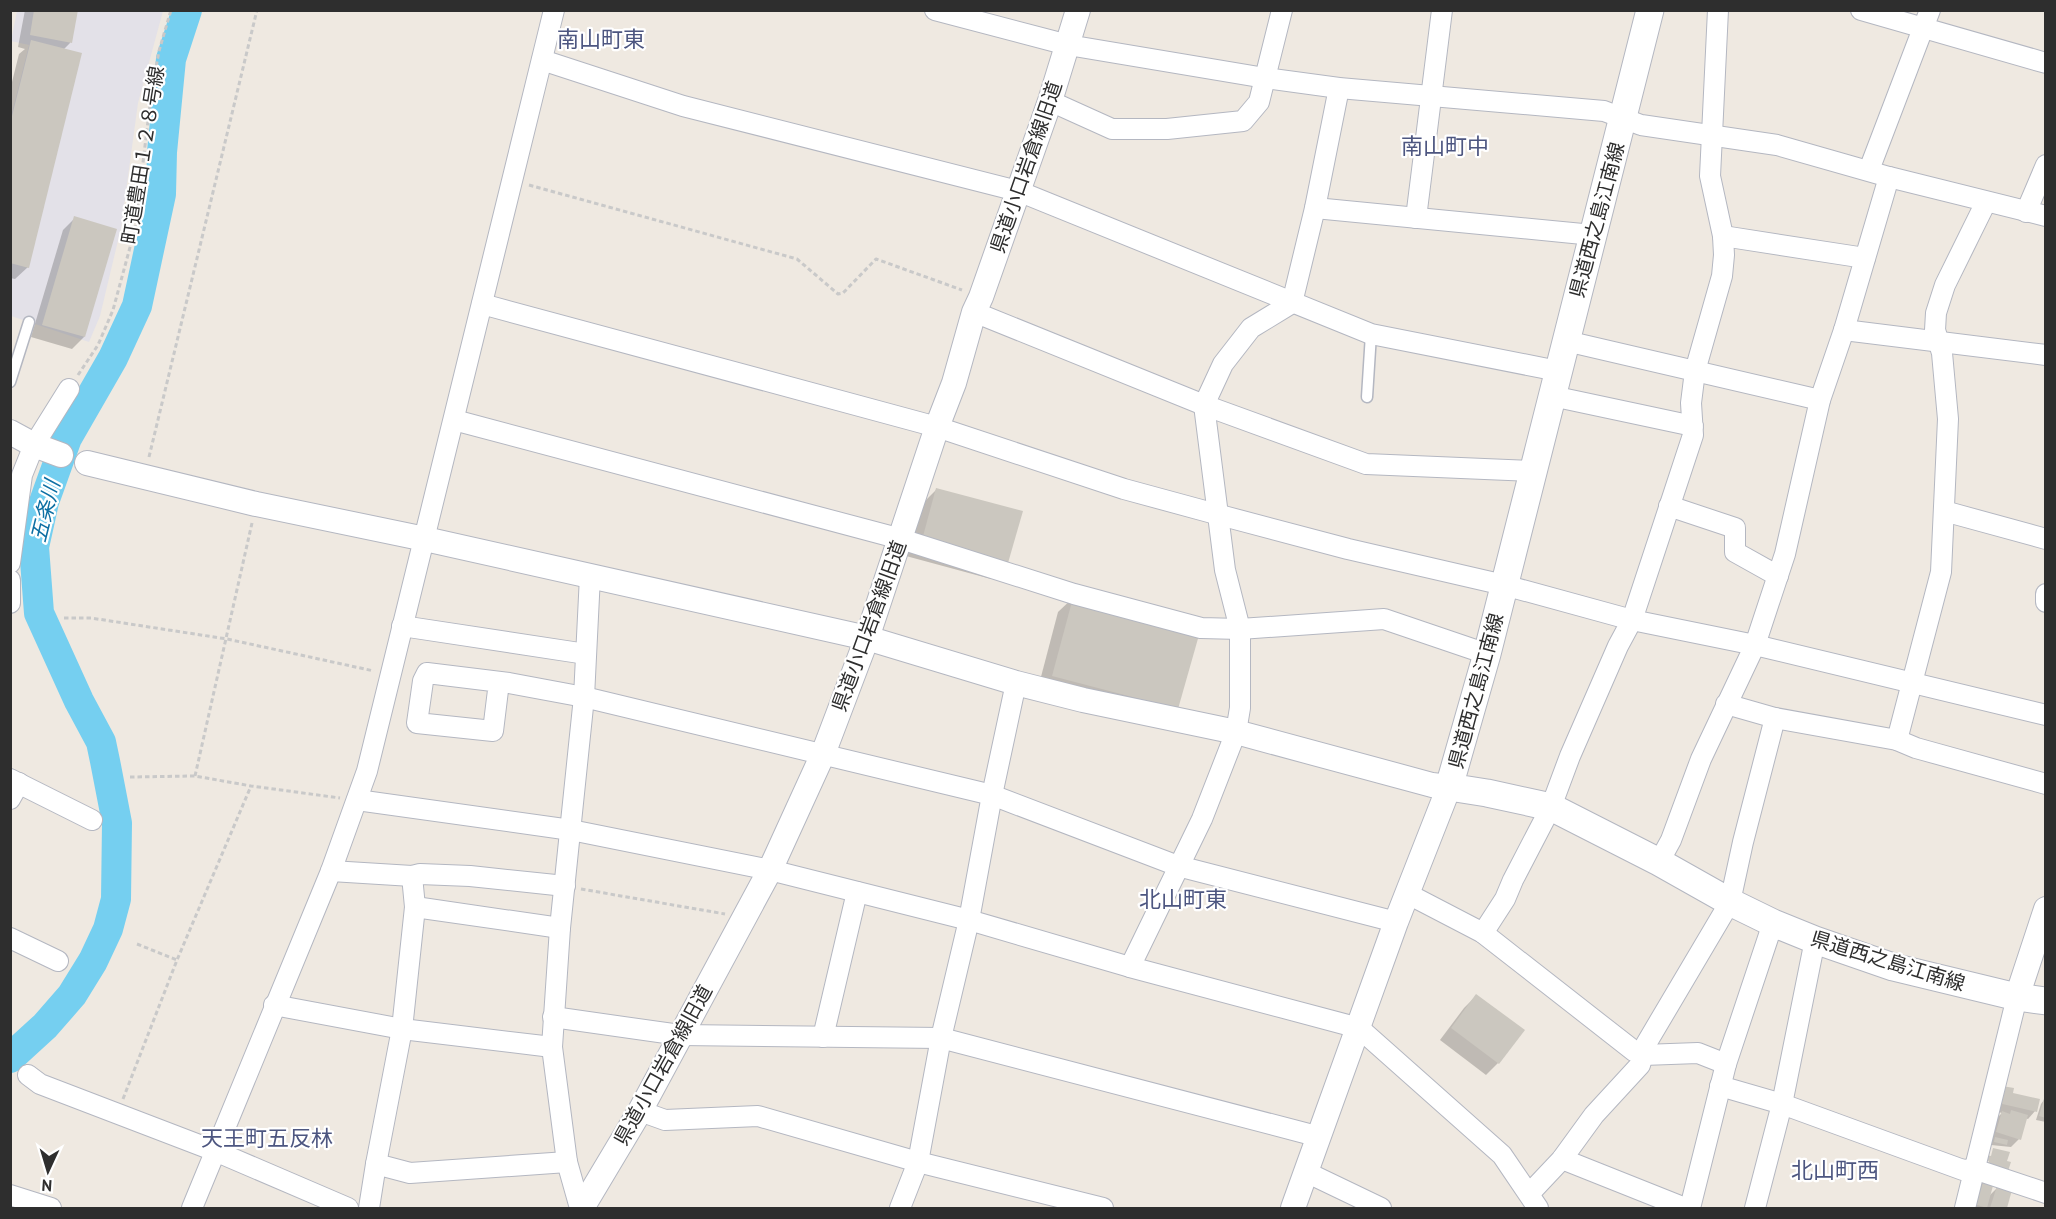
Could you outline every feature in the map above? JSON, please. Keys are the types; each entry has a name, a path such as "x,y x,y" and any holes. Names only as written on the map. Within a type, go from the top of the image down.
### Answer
{"main road":[{"name":"県道西之島江南線","path":"1650,10 1487,654 1449,787 1551,807 1659,862 1730,902 1815,940 1893,967 2017,997 2046,1001"}],"street":[{"path":"192,1209 331,871 367,771 554,10"},
{"name":"県道小口岩倉線旧道","path":"581,1209 640,1111 770,870 823,754 867,638 901,539 937,427 954,383 977,304 1050,101 1078,10"},
{"path":"1050,101 1112,129 1167,129 1243,121 1259,102 1282,10"},
{"path":"1416,218 1442,10"},
{"path":"1483,933 1505,899 1551,807 1570,756 1618,646 1632,620 1693,435 1691,403 1695,371 1722,276 1724,255 1723,236 1710,176 1718,10"},
{"path":"1861,10 1927,20 2046,63"},
{"path":"935,11 1068,45 1265,78 1339,88 1604,111 1641,125 1777,145 1889,177 2036,214 2046,165"},
{"path":"1869,170 1927,20"},
{"path":"542,60 683,106 1018,191 1371,334 1555,384 1693,426"},
{"path":"1130,967 1202,819 1236,732 1240,708 1240,629 1225,570 1216,514 1204,405 1223,364 1251,328 1292,303 1315,208 1339,88"},
{"path":"1659,862 1671,840 1701,759 1755,645 1785,554 1820,400 1844,330 1889,177"},
{"path":"1897,740 1941,572 1948,419 1942,352 1935,330 1936,313 1945,285 1986,202"},
{"path":"1315,208 1593,235"},
{"path":"1723,236 1865,258"},
{"path":"482,304 937,427 1124,489 1348,549 1504,585 1632,620 1755,645 2046,715"},
{"path":"977,304 1204,405 1366,464 1533,471"},
{"path":"1844,330 2046,355"},
{"path":"1566,341 1820,400"},
{"path":"10,563 12,528 22,475 45,449 69,389"},
{"path":"454,420 901,539 1097,600 1201,628 1240,629 1384,619 1487,654"},
{"path":"10,432 45,449 87,463 256,504 425,539 867,638 1016,683 1083,700 1236,732 1432,785 1449,787 1396,922 1293,1209"},
{"path":"1669,506 1735,528 1735,552 1778,576"},
{"path":"1944,511 2046,539"},
{"path":"581,1209 567,1162 552,1047 560,928 584,696 590,576"},
{"path":"10,580 10,603"},
{"path":"2046,594 2046,602"},
{"path":"402,626 586,654"},
{"path":"500,682 493,731 417,723 423,681 428,672 500,682 584,696 992,795 1178,866 1396,922"},
{"path":"900,1209 918,1162 941,1038 969,920 1016,683"},
{"path":"1726,704 1775,718 1897,740 1916,748 2046,784"},
{"path":"357,800 571,830 770,870 969,920 1130,967 1359,1028 1502,1155 1534,1201 1593,1115 1640,1065 1646,1044 1730,902 1775,718"},
{"path":"13,787 92,820"},
{"path":"331,871 412,876 420,874 470,876 565,886"},
{"path":"369,1209 402,1029 415,907 412,876"},
{"path":"823,1036 856,892"},
{"path":"1408,894 1483,933 1634,1051 1643,1055 1698,1053 1726,1064"},
{"path":"415,907 560,928"},
{"path":"1965,1209 2017,997 2046,909"},
{"path":"1690,1209 1726,1064 1773,923"},
{"path":"10,938 58,961"},
{"path":"1755,1209 1782,1104 1815,940"},
{"path":"274,1005 402,1029 552,1047"},
{"path":"553,1017 680,1035 941,1038 1320,1137"},
{"path":"28,1075 40,1084 215,1150 348,1209"},
{"path":"1720,1086 1782,1104 1963,1170 1974,1169 2046,1193"},
{"path":"640,1111 665,1120 758,1116 918,1162 1103,1209"},
{"path":"1562,1159 1685,1209"},
{"path":"376,1164 410,1173 567,1162"},
{"path":"1306,1172 1381,1209"},
{"path":"10,1195 51,1209"}],"lane":[{"path":"10,382 29,322"},
{"path":"1367,397 1371,334"}],"path":[{"name":"町道豊田１２８号線","path":"69,389 98,345 113,310 135,230 151,96 159,51 171,10"},
{"path":"144,477 257,10"},
{"path":"512,180 797,260 838,294 843,292 876,259 977,304"},
{"path":"195,776 256,504"},
{"path":"64,618 91,618 227,639 390,674"},
{"path":"130,777 195,776 250,786 357,800"},
{"path":"117,1114 177,960 250,786"},
{"path":"565,886 744,918"},
{"path":"137,944 177,960"}],"shaded area":[{"path":"17,11 163,11 138,103 121,228 100,316 89,342 11,316 11,117 29,45 11,41"}],"building":[{"path":"34,10 78,10 72,43 30,35"},
{"path":"31,40 82,53 29,268 10,263 10,124"},
{"path":"74,216 117,229 85,337 42,325"},
{"path":"936,488 1023,511 1008,563 922,540"},
{"path":"1074,594 1201,628 1178,709 1052,676"},
{"path":"1476,994 1525,1030 1499,1064 1451,1028"},
{"path":"2002,1086 2014,1088 2013,1093 2040,1099 2037,1112 1998,1103"},
{"path":"2046,1095 2046,1118 2039,1116"},
{"path":"2011,1110 2028,1115 2021,1140 1996,1132 2002,1111 2010,1114"},
{"path":"1995,1137 2008,1140 2007,1145 1994,1142"},
{"path":"1993,1148 2010,1152 2007,1161 2011,1162 2008,1171 1987,1166 1989,1161 1985,1160 1986,1155 1991,1156"},
{"path":"1984,1179 1994,1182 1987,1208 1974,1204 1976,1187 1981,1189"},
{"path":"1997,1186 2012,1190 2007,1208 1990,1208"}],"waterway":[{"name":"五条川","path":"10,1058 45,1026 72,995 93,961 108,929 116,899 117,823 101,742 79,701 39,613 34,547 44,502 67,438 113,358 137,306 161,194 162,152 171,59 187,10"}],"district":[{"name":"南山町東","path":"601,39"},
{"name":"南山町中","path":"1445,146"},
{"name":"北山町東","path":"1183,899"},
{"name":"天王町五反林","path":"267,1138"},
{"name":"北山町西","path":"1835,1170"}]}
